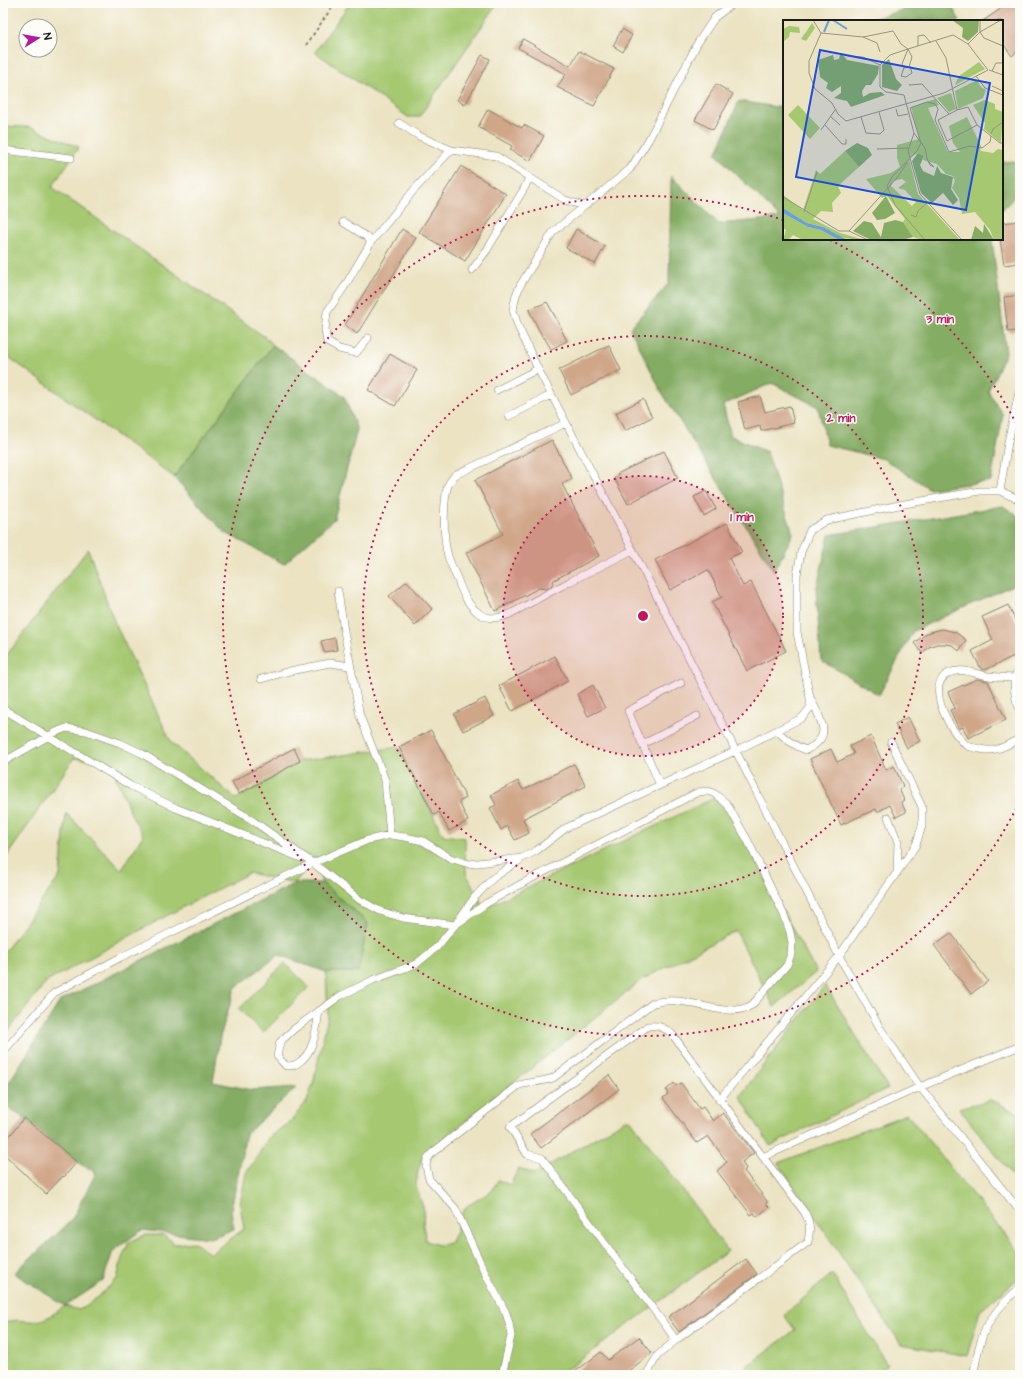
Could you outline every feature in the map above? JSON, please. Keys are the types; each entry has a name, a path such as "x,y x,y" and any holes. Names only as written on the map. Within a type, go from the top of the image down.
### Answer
{"lane":[{"path":"734,3 715,17 697,44 649,139 630,169 553,232 521,284 516,295 513,310 518,326 551,395 688,656 839,956 880,1028 920,1087 1020,1211"},
{"path":"399,123 419,136 451,150 496,156 565,200 584,206"},
{"path":"3,150 71,158"},
{"path":"368,338 356,353 339,349 328,342 324,330 327,312 345,286 371,242 414,190 451,150"},
{"path":"472,270 487,250 525,187 529,177"},
{"path":"343,222 371,242"},
{"path":"497,390 538,369"},
{"path":"1000,491 1008,442 1020,388"},
{"path":"509,416 551,395"},
{"path":"566,423 455,475 449,484 445,500 445,540 448,555 464,595 471,606 481,615 490,618 501,618 633,550"},
{"path":"319,1011 308,1054 297,1064 286,1066 277,1056 280,1042 294,1029 319,1011 347,993 373,980 416,964 437,947 474,898 493,878 522,858 536,851 566,828 735,751 802,718 810,708 810,698 797,632 797,575 801,552 810,530 827,520 904,504 980,491 1000,491 1020,500"},
{"path":"338,591 360,716 385,780 390,835"},
{"path":"261,679 290,670 330,663 350,666"},
{"path":"1020,668 1017,671 1014,685 1020,709"},
{"path":"1015,678 989,676 966,671 949,673 941,678 939,699 942,709 957,735 968,746 987,750 1003,747 1020,738"},
{"path":"660,785 628,711 681,683"},
{"path":"777,731 787,741 806,750 817,745 823,737 823,727 810,698"},
{"path":"3,709 131,786 176,808 313,863"},
{"path":"806,714 820,720"},
{"path":"643,744 697,716"},
{"path":"787,741 787,732 790,724"},
{"path":"3,762 56,732 66,728 86,730 120,743 141,754 231,807 313,863 360,900 380,911 403,918 455,925 521,884 698,792 708,791 715,794 727,804 748,841 784,915 792,942 791,954 787,965 752,1005 747,1008 729,1010 668,1000 652,1003 553,1078 519,1085 432,1153 426,1160 429,1179 455,1208 510,1323 511,1336 502,1375"},
{"path":"719,1100 839,956 916,845 922,826 922,807 891,742"},
{"path":"888,817 898,842 897,873"},
{"path":"3,1052 54,993 121,957 313,863 368,840 390,835 423,841 450,858 469,864 522,858"},
{"path":"646,1375 658,1355 808,1242 810,1231 810,1221 805,1213 719,1100 672,1034 666,1028 656,1025 648,1026 510,1127 527,1154 542,1158 676,1340"},
{"path":"763,1157 920,1087 1020,1046"},
{"path":"973,1375 981,1340 989,1323 1000,1307 1020,1288"}],"path":[{"path":"306,45 335,3"}],"green space":[{"path":"350,3 498,3 419,117 408,117 315,52"},
{"path":"925,3 950,3 959,20 869,20"},
{"path":"739,101 783,108 783,240 992,240 1006,353 988,391 1003,415 991,481 930,489 884,459 827,445 818,407 772,383 723,405 731,436 767,452 793,534 774,571 661,391 630,328 669,283 671,176 719,224 780,218 716,154"},
{"path":"3,126 29,127 79,147 52,187 269,340 273,345 174,477 3,353"},
{"path":"1015,161 1020,174 1020,191 1003,209 1003,162"},
{"path":"273,345 344,396 357,430 334,519 284,564 224,532 174,477"},
{"path":"1003,506 1020,517 1020,572 1017,583 913,631 879,695 821,660 816,591 829,535"},
{"path":"88,549 114,621 171,742 236,799 300,761 399,747 443,835 465,838 466,873 484,908 720,795 816,972 774,1007 736,931 643,979 423,1155 418,1171 416,1186 424,1210 423,1225 426,1241 439,1245 450,1243 456,1232 459,1218 467,1206 492,1191 498,1180 510,1185 519,1168 534,1174 629,1118 728,1251 560,1375 3,1375 3,1324 16,1320 43,1320 65,1306 79,1310 97,1298 117,1279 122,1258 129,1242 145,1235 164,1235 175,1244 194,1242 210,1254 244,1229 240,1204 246,1173 268,1138 292,1120 307,1101 313,1084 328,1016 326,972 357,972 368,923 322,883 314,856 295,883 249,873 168,915 46,982 3,1038 3,954 60,876 66,813 122,870 143,835 131,814 110,763 74,758 3,862 3,660"},
{"path":"295,883 322,883 368,923 358,972 326,972 279,955 235,988 220,1037 213,1082 252,1090 297,1087 246,1134 231,1210 234,1229 211,1238 142,1230 113,1251 103,1281 65,1306 14,1273 71,1221 96,1173 77,1162 24,1118 3,1105 3,1092 60,1001"},
{"path":"285,963 309,987 263,1033 239,1009"},
{"path":"825,985 888,1088 770,1146 740,1096"},
{"path":"991,1100 1020,1114 1020,1185 959,1108"},
{"path":"907,1114 1020,1253 1020,1277 980,1311 967,1356 901,1344 778,1163"},
{"path":"832,1274 887,1365 874,1375 735,1375 795,1330 784,1315"}],"building":[{"path":"1009,3 1020,3 1020,49 1012,56 1003,43 1003,20 984,20"},
{"path":"622,29 632,35 623,52 613,46"},
{"path":"523,39 570,66 579,51 614,69 594,106 557,87 566,74 518,48"},
{"path":"482,55 490,59 465,105 457,100"},
{"path":"716,84 733,94 713,130 695,120"},
{"path":"488,109 522,128 524,125 544,136 530,161 510,150 512,146 478,127"},
{"path":"461,166 506,194 465,261 419,232"},
{"path":"1019,221 1020,263 1004,265 1000,240 1003,240 1003,223"},
{"path":"402,229 416,238 357,334 345,325"},
{"path":"576,229 605,246 595,264 566,248"},
{"path":"1020,295 1020,331 1008,332 1004,297"},
{"path":"547,302 567,341 551,349 544,337 543,338 529,310"},
{"path":"609,345 621,370 571,395 559,370"},
{"path":"390,354 417,370 395,406 368,390"},
{"path":"760,396 765,412 790,406 794,423 761,431 760,426 745,430 738,402"},
{"path":"643,399 652,417 625,431 616,413"},
{"path":"552,440 572,479 562,484 599,556 554,580 552,585 546,589 539,588 495,611 466,553 503,534 475,480"},
{"path":"664,451 678,478 628,504 614,478 618,476 617,474"},
{"path":"706,491 716,509 704,516 694,497"},
{"path":"727,523 742,552 729,558 743,586 751,582 786,651 747,671 712,602 722,597 708,570 670,590 655,560"},
{"path":"407,581 432,609 415,626 389,596"},
{"path":"1008,605 1020,630 1020,653 985,670 981,669 972,651 993,640 982,617"},
{"path":"942,629 955,632 966,640 959,651 952,645 937,644 929,647 922,653 914,643 927,633"},
{"path":"335,638 337,650 324,652 321,641"},
{"path":"555,656 568,681 512,711 499,686"},
{"path":"977,679 988,681 1006,720 968,738 963,727 959,729 950,710 955,708 948,692"},
{"path":"593,685 605,708 588,716 577,694"},
{"path":"485,698 494,716 463,731 454,714"},
{"path":"908,717 920,741 907,748 895,724"},
{"path":"431,730 466,798 459,802 468,821 449,831 439,812 434,815 399,747"},
{"path":"871,736 886,770 894,766 903,786 899,789 904,800 901,802 906,812 896,817 890,805 877,812 876,809 841,825 810,759 831,749 837,762 854,754 850,746"},
{"path":"294,748 300,761 239,794 232,782"},
{"path":"574,764 586,786 523,819 529,833 515,840 507,826 501,830 490,808 496,805 491,795 518,781 523,790"},
{"path":"951,933 988,981 971,994 934,945"},
{"path":"609,1075 619,1089 541,1148 530,1134"},
{"path":"674,1083 676,1086 681,1083 700,1109 703,1107 713,1121 723,1113 754,1153 742,1162 746,1169 744,1171 767,1201 766,1204 769,1207 757,1217 754,1213 751,1215 717,1171 727,1162 708,1136 697,1143 663,1098 668,1094 666,1090"},
{"path":"24,1118 77,1162 46,1194 3,1153 3,1135 7,1139"},
{"path":"746,1259 757,1274 679,1332 668,1317"},
{"path":"639,1337 652,1353 623,1375 571,1375 601,1352 608,1360"}]}
